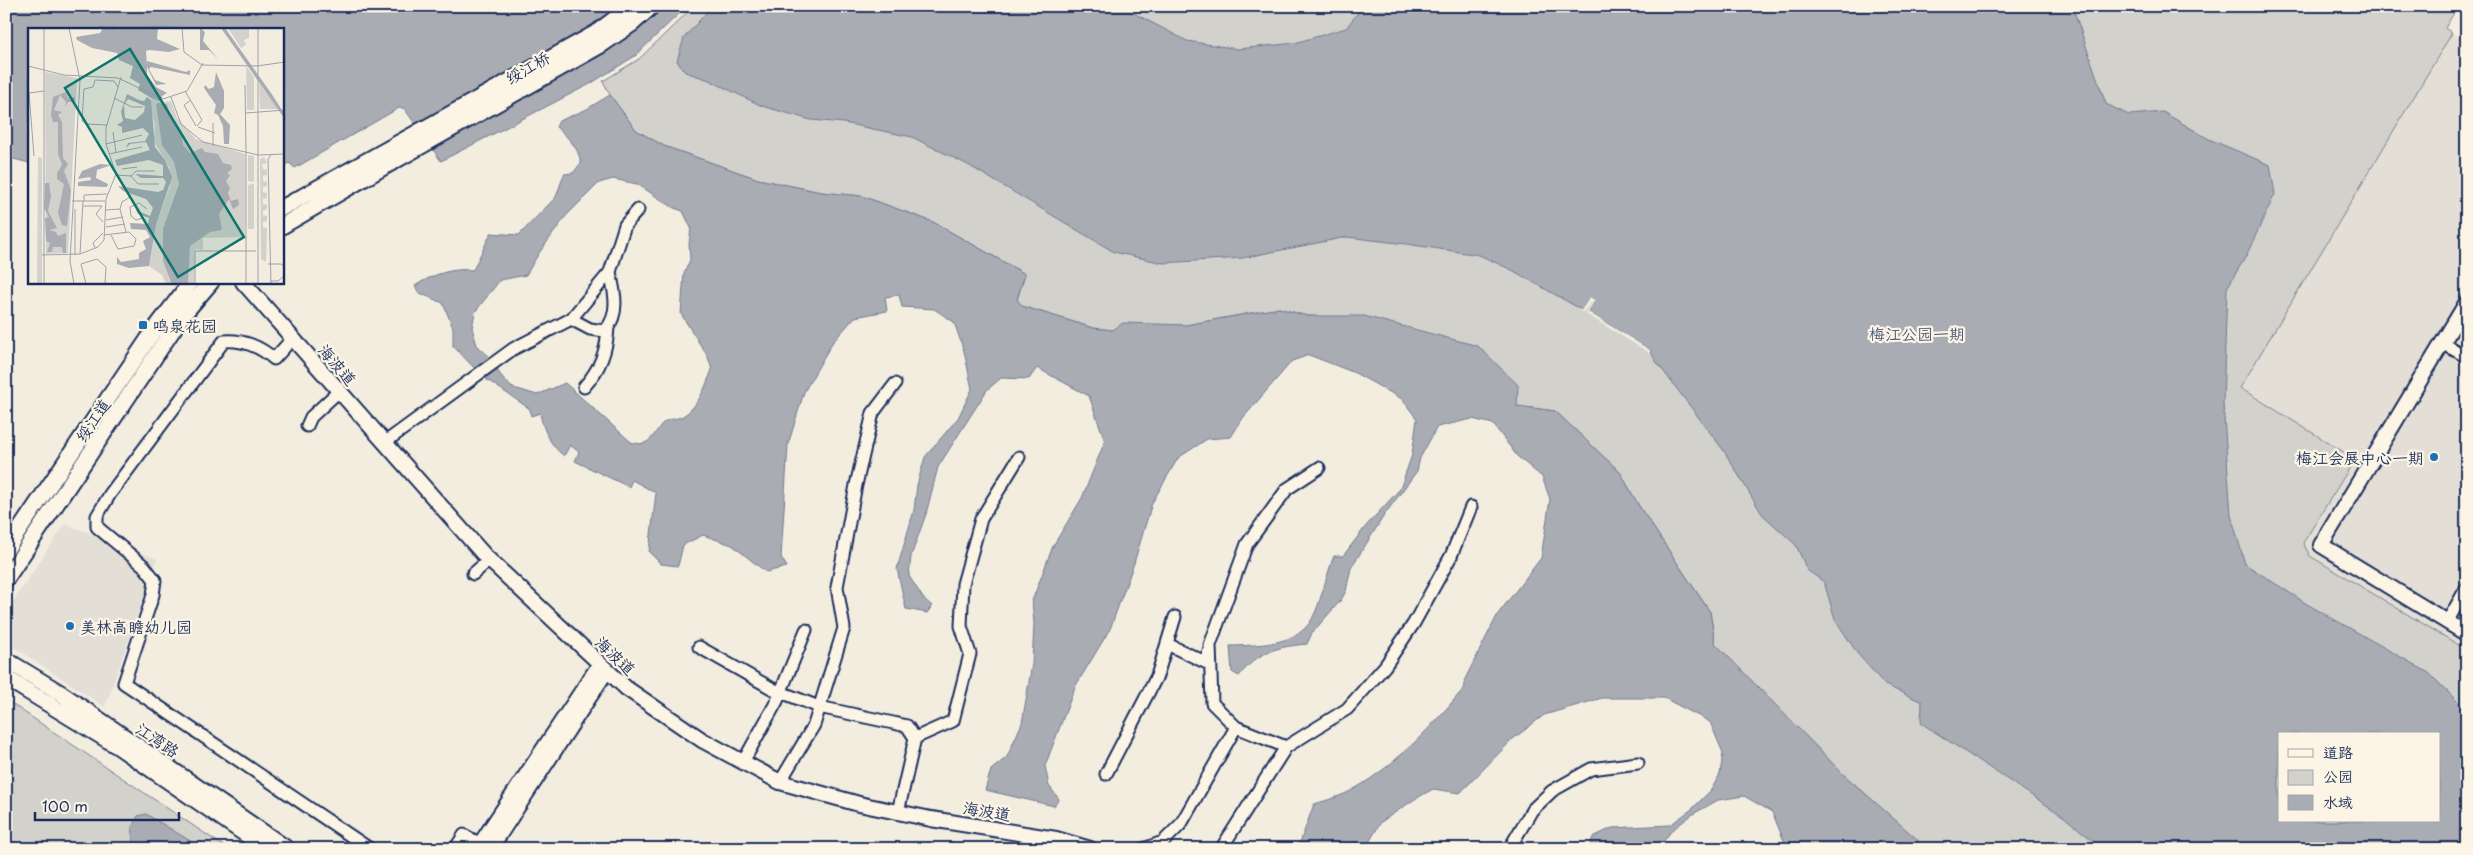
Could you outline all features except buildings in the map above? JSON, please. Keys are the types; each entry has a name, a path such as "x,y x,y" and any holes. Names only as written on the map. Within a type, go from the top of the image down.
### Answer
{"main road":[{"name":"绥江桥","path":"411,143 596,32 632,6"},
{"name":"绥江桥","path":"411,143 607,42 652,6"},
{"path":"284,207 411,143"},
{"path":"284,225 411,143"},
{"name":"绥江道","path":"6,550 155,328 189,284"},
{"name":"绥江道","path":"6,579 182,316 208,284"},
{"name":"江湾路","path":"6,660 62,694 287,849"},
{"name":"江湾路","path":"6,678 119,747 267,849"}],"street":[{"path":"384,443 503,356 571,319 610,272 625,225 638,210"},
{"path":"571,319 590,329 605,331 613,321 615,299 610,272"},
{"name":"海波道","path":"246,284 489,560 626,688 694,734 780,782 859,804 1056,839 1090,849"},
{"path":"2467,302 2321,545 2467,634"},
{"path":"584,387 592,378 607,348 608,327"},
{"path":"293,338 274,359 264,350 257,347 236,340 224,341 110,494 97,516 98,527 144,566 154,580 154,595 124,683 370,849"},
{"path":"2442,343 2467,357"},
{"path":"780,782 814,724 844,628 837,587 856,485 873,413 895,384"},
{"path":"307,426 311,417 339,391"},
{"path":"915,738 953,721 970,654 961,626 963,584 981,520 1019,457"},
{"path":"1167,644 1207,662 1210,645 1247,544 1287,489 1318,468"},
{"path":"1220,849 1286,747 1347,709 1385,666 1414,623 1451,556 1471,507"},
{"path":"473,574 489,560"},
{"path":"2447,622 2467,587"},
{"path":"1106,774 1158,676 1175,617"},
{"path":"743,762 782,692 806,630"},
{"path":"1210,645 1212,704 1236,727 1286,747"},
{"path":"699,647 782,692 819,706 907,726 915,738 898,812"},
{"path":"455,849 464,835 484,848 603,667"},
{"path":"1143,849 1162,845 1181,824 1236,727"},
{"path":"1512,849 1512,844 1532,810 1552,791 1591,769 1638,763"}],"shaded area":[{"path":"2452,33 2467,43 2467,650 2310,556 2303,543 2355,459 2239,388"},
{"name":"美林高瞻幼儿园","path":"65,524 157,559 105,707 12,646 6,639 6,612"}],"green space":[{"name":"梅江公园一期","path":"694,6 2458,6 2445,28 2452,33 2240,388 2355,459 2303,543 2310,556 2467,650 2467,849 1920,849 1917,840 1842,773 1715,643 1710,612 1639,506 1620,472 1555,411 1517,406 1325,317 1307,316 1279,308 1186,325 1113,330 1093,328 1022,306 1017,300 1025,274 933,222 862,196 821,192 758,179 664,146 636,130 610,95 603,81 639,59"},
{"path":"6,700 228,849 6,849"}],"water":[{"path":"6,6 687,6 635,56 590,84 441,161 404,108 399,108 295,168 289,163 284,166 284,124 286,119 284,118 284,28 28,28 28,163 6,157"},
{"name":"梅江公园一期","path":"712,6 887,6 899,9 907,6 1120,6 1187,41 1238,49 1295,43 1346,28 1363,6 2069,6 2075,14 2106,104 2129,115 2163,112 2209,139 2270,165 2275,194 2246,256 2227,288 2223,403 2231,515 2245,564 2307,604 2429,673 2467,711 2467,849 2103,849 2063,816 1921,723 1922,702 1885,685 1857,653 1835,619 1824,582 1807,570 1796,545 1762,514 1724,451 1655,360 1650,350 1588,312 1595,300 1590,297 1582,310 1512,270 1479,255 1347,237 1242,258 1163,263 1114,252 968,165 912,137 844,123 811,120 762,106 709,80 685,72 677,61 684,38"},
{"path":"610,95 636,130 664,146 758,179 821,192 862,196 933,222 1025,274 1017,299 1022,306 1093,328 1113,330 1123,323 1186,325 1279,308 1307,316 1364,316 1478,346 1518,385 1517,406 1555,411 1620,472 1639,506 1710,612 1715,643 1842,773 1918,840 1920,849 1784,849 1785,843 1772,812 1744,796 1718,800 1693,814 1672,830 1658,849 1589,849 1593,837 1612,828 1670,825 1692,809 1711,790 1720,774 1723,753 1710,722 1664,698 1602,698 1544,715 1513,739 1460,793 1433,789 1415,799 1381,822 1365,849 1294,849 1301,840 1314,804 1335,798 1349,791 1385,768 1414,743 1465,687 1464,681 1498,614 1541,558 1550,499 1542,477 1517,456 1493,424 1472,419 1437,427 1420,458 1417,471 1385,514 1351,568 1346,591 1341,600 1312,633 1307,644 1269,652 1254,661 1239,676 1232,672 1230,646 1276,642 1287,639 1305,628 1315,613 1334,556 1343,556 1366,526 1400,489 1412,455 1417,419 1402,399 1355,373 1309,355 1292,361 1243,418 1231,437 1207,439 1178,458 1152,503 1134,563 1110,629 1075,687 1045,766 1049,786 1059,799 1054,806 985,790 991,770 1007,757 1022,723 1032,664 1034,624 1032,601 1053,546 1082,498 1105,441 1089,396 1037,368 1029,379 1001,378 987,390 938,467 926,514 911,556 909,576 923,598 932,606 927,613 906,609 897,569 914,510 917,485 925,457 958,418 972,389 964,351 954,322 934,309 902,307 899,295 885,297 887,311 855,317 832,343 804,392 788,445 781,557 787,567 766,572 732,545 703,535 683,545 678,566 661,564 649,552 656,493 632,480 629,487 575,461 579,452 570,445 564,456 548,437 540,413 531,416 530,409 483,377 453,346 453,328 443,303 419,293 415,286 443,273 473,270 491,233 519,235 556,197 564,174 573,173 581,163 575,147 556,127 559,121 585,110","holes":["613,179 637,184 674,208 683,211 691,228 690,260 684,273 681,314 708,357 712,370 701,396 689,412 681,417 664,422 648,441 638,444 631,442 565,383 537,395 511,387 499,373 494,361 477,345 472,328 475,312 500,280 526,275 539,253 566,216 599,183"]},
{"path":"146,814 192,842 191,849 134,849 132,827 138,816"}],"pier":[{"path":"1590,297 1595,300 1588,312 1650,350 1650,355 1586,314 1592,301 1583,312 1580,312"}],"place":[{"name":"鸣泉花园","path":"143,325"},
{"name":"梅江会展中心一期","path":"2434,457"},
{"name":"美林高瞻幼儿园","path":"70,626"}]}
